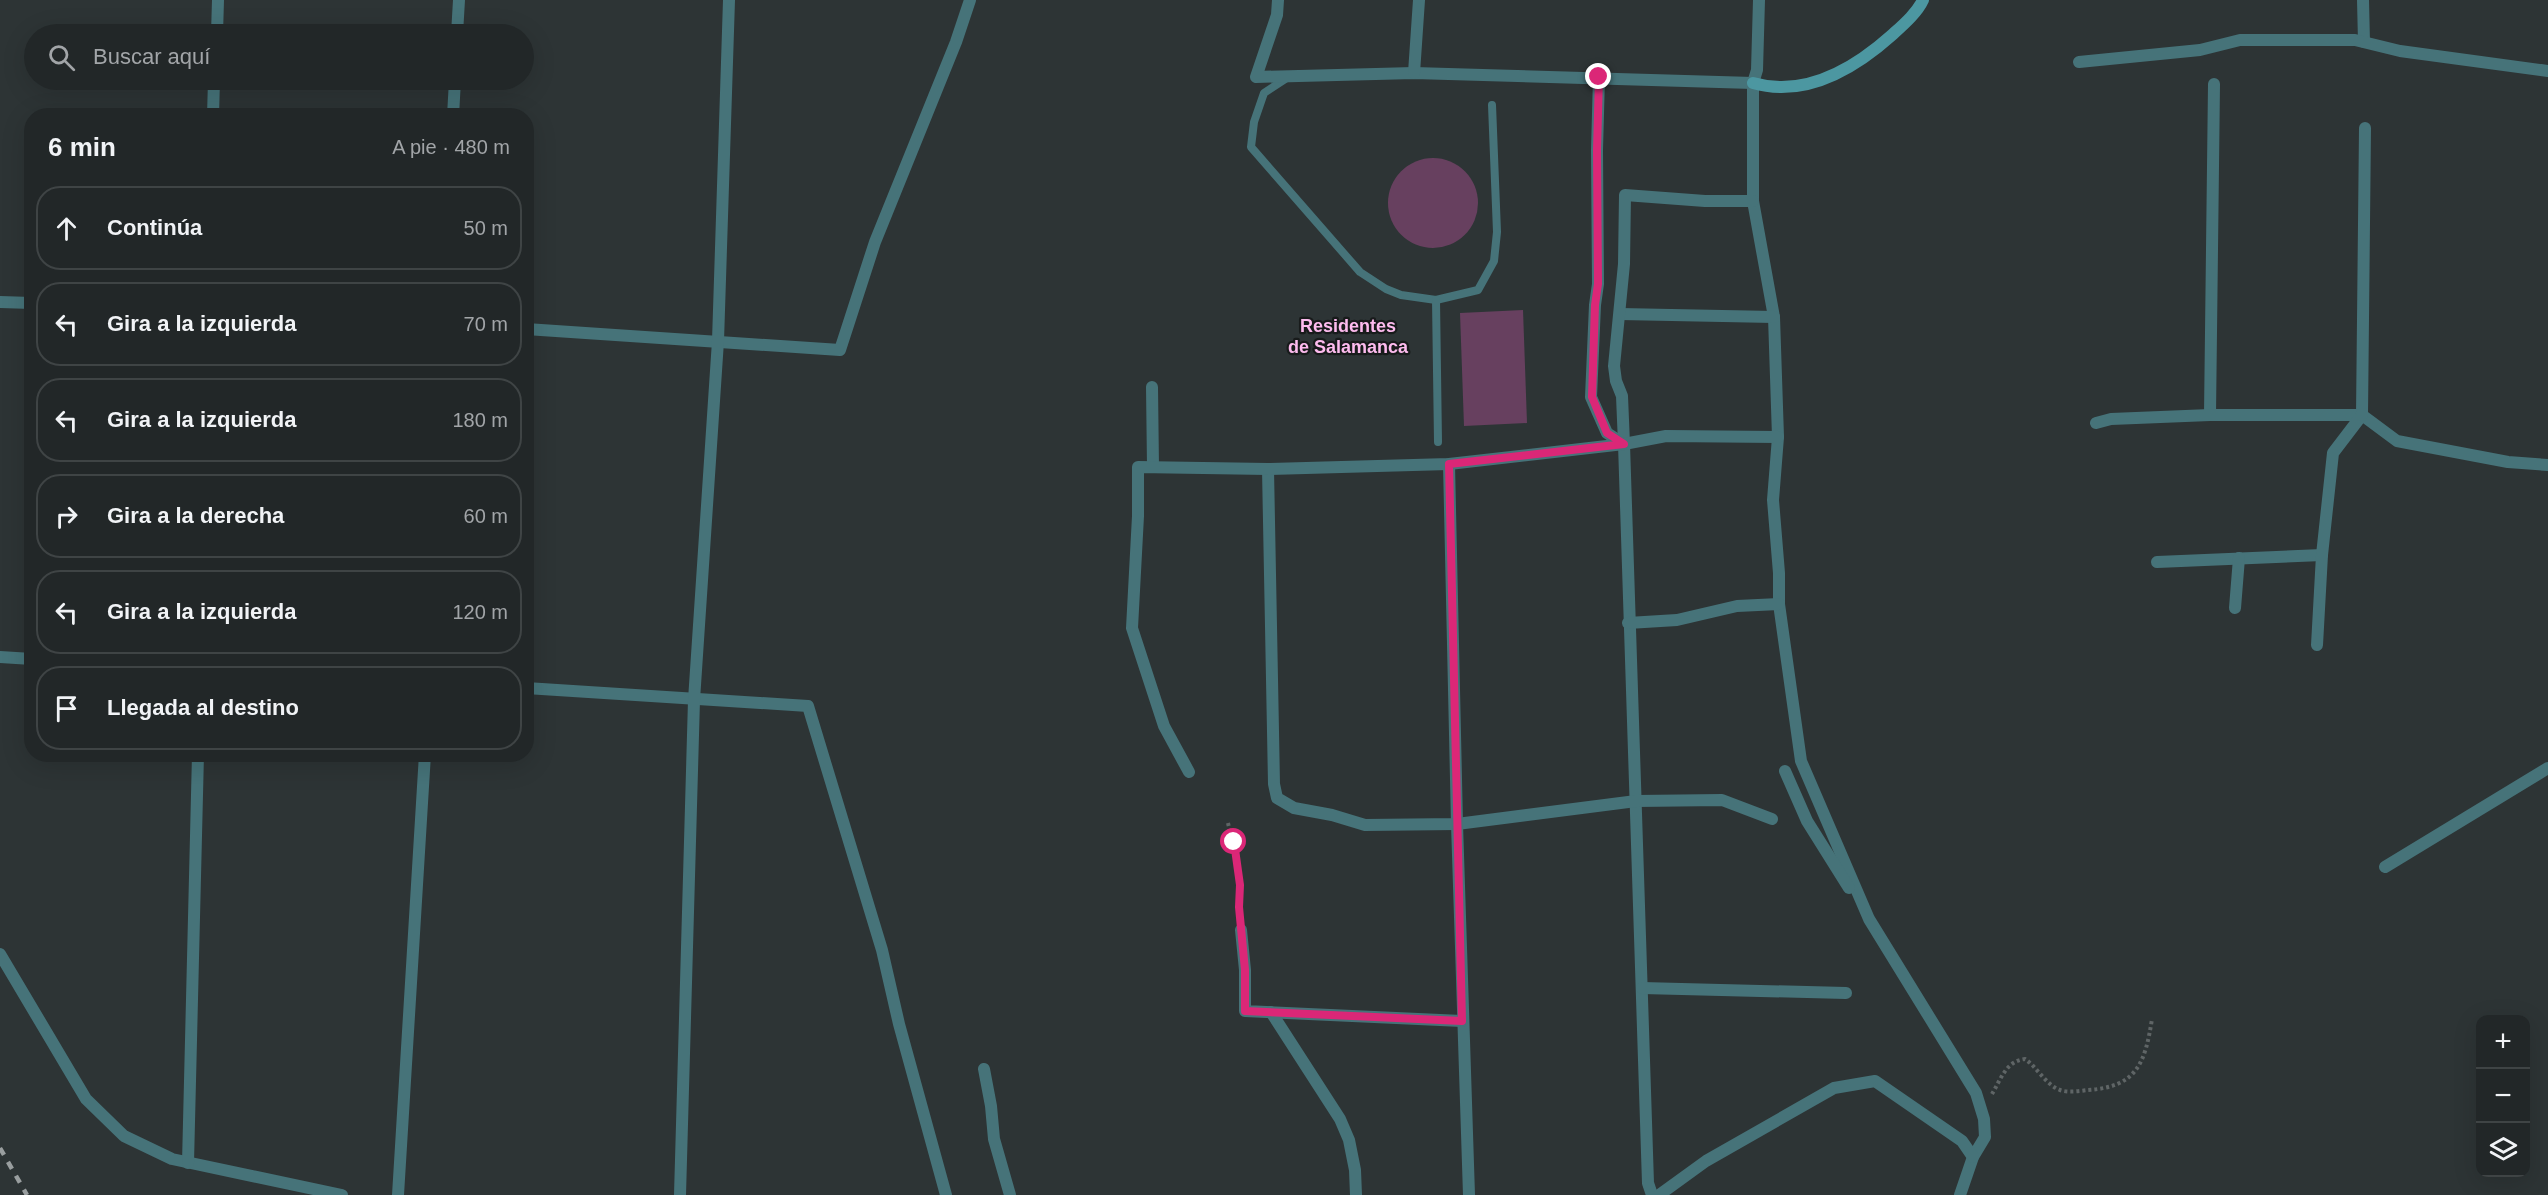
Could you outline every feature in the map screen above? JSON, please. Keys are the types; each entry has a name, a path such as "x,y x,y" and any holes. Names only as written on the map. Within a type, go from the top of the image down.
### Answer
{"street":[{"path":"217,24 218,0"},
{"path":"458,24 459,0"},
{"path":"680,1195 694,700 718,341 729,0"},
{"path":"534,330 840,350 874,242 956,42 970,0"},
{"path":"1278,0 1277,15 1256,77 1414,73 1599,77 1753,83 1773,89 1816,82 1850,67 1878,48 1905,23 1923,0"},
{"path":"1414,73 1419,0"},
{"path":"1759,0 1757,70 1753,83 1753,201 1774,317 1778,437 1773,500 1779,604 1801,760 1869,920"},
{"path":"2363,0 2364,42"},
{"path":"2079,62 2200,50 2240,40 2355,40 2400,51 2548,71"},
{"path":"1599,77 1598,284 1595,305 1592,397 1607,433 1624,444"},
{"path":"2210,415 2214,84"},
{"path":"213,108 214,90"},
{"path":"453,108 454,90"},
{"path":"2317,645 2322,555 2333,453 2362,415 2365,128"},
{"path":"1652,1195 1648,1183 1628,623 1623,406 1614,366 1620,314 1625,195 1705,201 1753,201"},
{"path":"0,302 24,303"},
{"path":"1620,314 1774,317"},
{"path":"1152,387 1153,467"},
{"path":"2096,423 2111,419 2210,415 2362,415 2397,441 2508,462 2548,465"},
{"path":"1189,772 1164,726 1132,628 1138,516 1138,467 1268,469 1449,464 1624,444 1666,436 1778,437"},
{"path":"1449,464 1468,1195"},
{"path":"1268,469 1274,784 1277,798 1294,808 1332,815 1365,825 1457,824 1636,801 1722,800 1772,819"},
{"path":"2157,562 2322,555"},
{"path":"2235,608 2239,558"},
{"path":"1628,623 1677,620 1737,606 1779,604"},
{"path":"0,657 24,658"},
{"path":"534,689 808,706 882,950 899,1024 946,1195"},
{"path":"188,1163 198,762"},
{"path":"398,1195 425,762"},
{"path":"2385,867 2548,768"},
{"path":"1785,771 1807,821 1976,1093 1984,1119 1985,1137 1973,1157 1960,1195"},
{"path":"1241,930 1245,970 1245,1011 1462,1021"},
{"path":"0,954 86,1098 124,1136 172,1159 342,1195"},
{"path":"1642,988 1845,993"},
{"path":"1271,1012 1340,1119 1349,1140 1355,1170 1356,1195"},
{"path":"984,1069 994,1139 1010,1195"},
{"path":"1659,1195 1706,1161 1834,1088 1875,1081 1962,1141 1973,1157"}],"lane":[{"path":"1290,76 1264,93 1254,122 1251,147 1348,255 1360,272 1386,290 1401,295 1436,300 1478,290 1494,261 1497,232 1492,105"},
{"path":"1436,300 1438,442"}],"path":[{"path":"1228,823 1239,866 1241,930"},
{"path":"1981,1109 2006,1068 2017,1060 2025,1059 2031,1063 2052,1085 2061,1090 2099,1090 2126,1082 2142,1058 2149,1040 2152,1019"}],"shaded area":[{"path":"1433,158 1450,162 1465,171 1474,186 1478,203 1474,220 1465,235 1450,244 1433,248 1416,244 1401,235 1392,220 1388,203 1392,186 1401,171 1416,162"},
{"path":"1523,310 1527,423 1464,426 1460,313"}],"railway":[{"path":"0,1148 27,1195"}],"district":[{"name":"Residentes de Salamanca","path":"1348,336"}],"route":[{"path":"1234,842 1239,866 1245,1011 1462,1021 1449,464 1624,444 1607,433 1592,397 1595,305 1598,284 1596,247 1599,77"}]}
